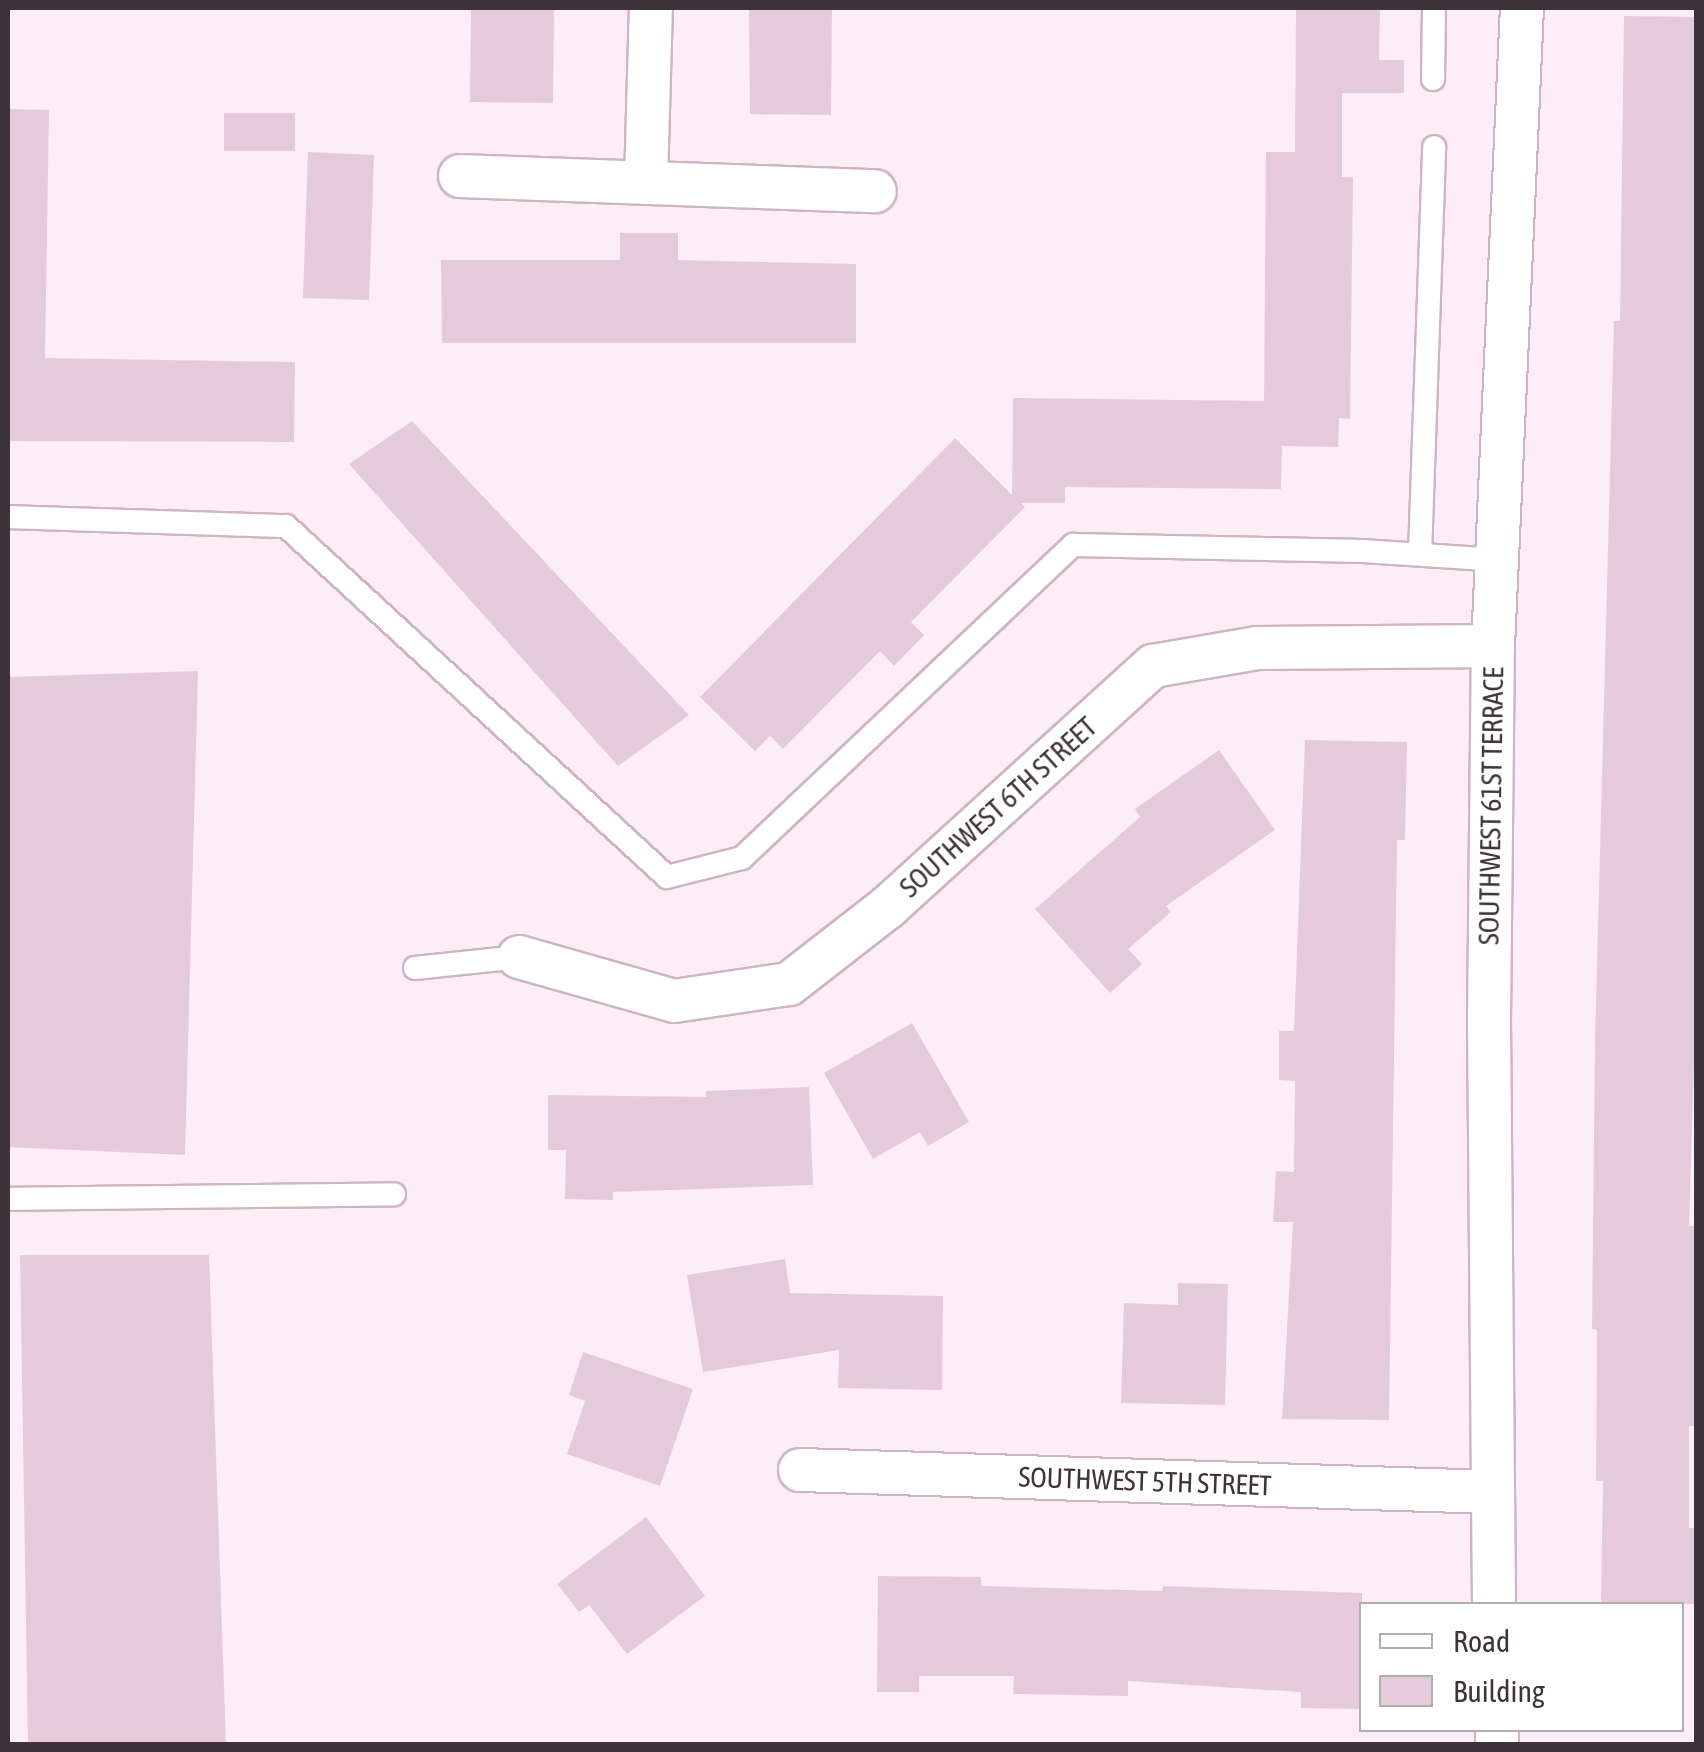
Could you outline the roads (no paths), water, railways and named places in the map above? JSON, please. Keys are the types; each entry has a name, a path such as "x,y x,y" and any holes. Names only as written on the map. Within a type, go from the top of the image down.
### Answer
{"street":[{"path":"646,183 651,8"},
{"name":"SOUTHWEST 61ST TERRACE","path":"1494,1602 1493,646 1522,8"},
{"path":"460,176 874,191"},
{"name":"SOUTHWEST 6TH STREET","path":"519,957 674,1001 789,984 888,907 1152,666 1257,648 1493,646"},
{"name":"SOUTHWEST 5TH STREET","path":"800,1470 1491,1492"}],"lane":[{"path":"1433,79 1434,8"},
{"path":"1420,554 1434,147"},
{"path":"8,517 286,526 667,877 742,858 1073,545 1420,554 1497,560"},
{"path":"415,968 519,957"},
{"path":"8,1199 394,1194"}]}
